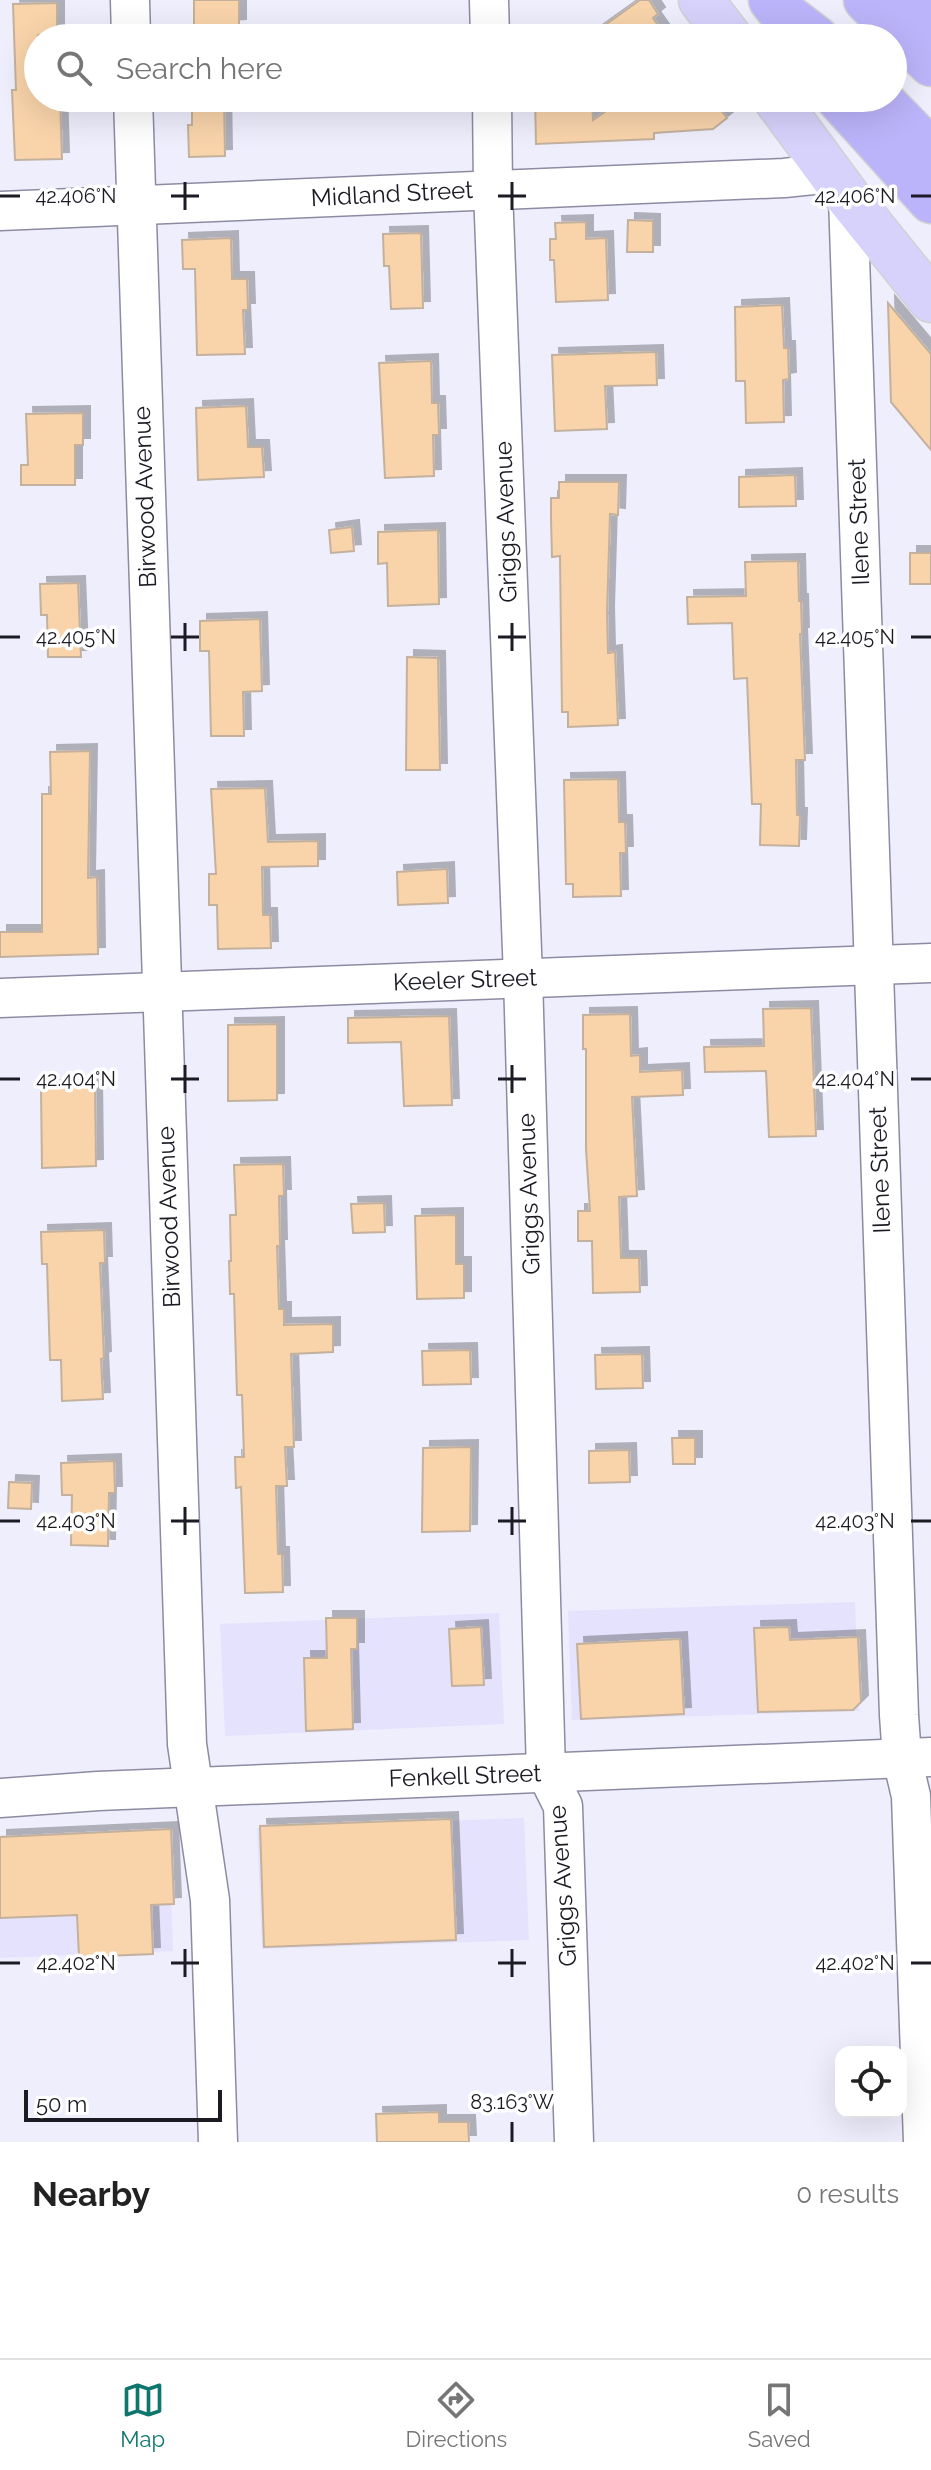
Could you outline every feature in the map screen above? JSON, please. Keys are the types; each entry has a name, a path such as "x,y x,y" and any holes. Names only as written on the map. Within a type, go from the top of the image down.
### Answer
{"highway":[{"path":"866,0 890,24"},
{"path":"914,0 931,14"},
{"path":"907,40 931,64"},
{"path":"851,112 931,201"},
{"path":"893,112 931,151"}],"main road":[{"path":"701,0 719,24"},
{"path":"785,112 931,300"}],"street":[{"path":"130,0 131,24"},
{"path":"489,0 490,24"},
{"name":"Birwood Avenue","path":"133,112 187,1744 210,1900 218,2142"},
{"name":"Griggs Avenue","path":"492,112 523,977 546,1772 563,1806 574,2142"},
{"name":"Midland Street","path":"0,211 784,178 840,185"},
{"name":"Ilene Street","path":"840,185 874,965 917,1757 911,1796 923,2142"},
{"name":"Keeler Street","path":"0,998 931,963"},
{"name":"Fenkell Street","path":"0,1798 917,1757"}],"shaded area":[{"path":"855,1602 859,1711 572,1720 568,1611"},
{"path":"499,1613 504,1724 225,1736 220,1624"},
{"path":"524,1818 529,1940 262,1949 257,1828"},
{"path":"168,1829 173,1951 0,1958 0,1861 13,1861 12,1835"}],"building":[{"path":"194,0 239,0 239,24 194,24"},
{"path":"640,0 649,0 658,14 653,18 657,24 607,24"},
{"path":"57,3 57,24 24,24 24,112 60,112 62,159 15,160 13,4"},
{"path":"192,112 224,112 225,156 189,157 188,125 192,125"},
{"path":"535,112 593,112 593,120 604,112 722,112 727,118 713,129 654,133 654,139 536,144"},
{"path":"628,220 653,221 653,252 627,252"},
{"path":"586,222 586,239 606,238 608,300 556,302 554,260 550,260 550,239 556,239 555,223"},
{"path":"421,233 423,308 391,309 389,266 384,266 383,234"},
{"path":"231,238 232,279 247,279 248,310 243,310 245,354 197,355 195,269 183,269 182,240"},
{"path":"888,303 931,354 931,450 891,402"},
{"path":"782,305 789,379 783,380 784,422 746,423 745,381 736,381 735,307"},
{"path":"656,352 657,385 605,386 607,429 555,431 552,355"},
{"path":"431,361 432,403 438,403 439,435 433,435 434,476 385,478 379,363"},
{"path":"246,406 248,447 262,447 264,477 198,480 196,408"},
{"path":"83,413 83,445 75,445 75,485 21,485 21,465 28,465 26,414"},
{"path":"795,475 796,506 739,507 739,477"},
{"path":"559,482 619,482 618,515 610,514 607,613 608,653 615,652 618,725 568,727 568,712 562,712 560,556 552,557 551,519 551,498 559,498"},
{"path":"352,527 354,551 331,553 329,530"},
{"path":"438,530 439,604 388,606 387,563 378,564 378,532"},
{"path":"910,553 931,553 931,584 910,584"},
{"path":"798,561 805,760 796,760 799,846 760,845 761,804 752,804 747,678 734,679 732,623 688,624 687,597 746,596 745,562"},
{"path":"78,583 81,657 48,657 47,615 41,615 40,584"},
{"path":"260,619 262,691 243,692 244,736 211,736 209,651 200,651 200,621"},
{"path":"407,657 438,658 440,770 406,770"},
{"path":"90,751 88,878 97,877 98,954 0,957 0,932 42,932 42,794 51,794 50,752"},
{"path":"618,779 619,822 625,822 626,853 620,853 621,896 573,897 573,884 566,884 564,780"},
{"path":"265,788 268,842 318,841 318,866 262,867 263,915 270,915 271,948 218,949 217,905 209,905 209,874 216,874 211,789"},
{"path":"447,869 448,903 398,905 397,872"},
{"path":"811,1008 816,1136 769,1137 766,1071 705,1072 704,1047 764,1046 763,1009"},
{"path":"630,1014 631,1056 640,1055 640,1072 682,1070 683,1095 632,1097 637,1196 619,1197 621,1258 639,1258 640,1292 593,1293 592,1241 578,1241 578,1211 590,1211 583,1015"},
{"path":"449,1016 452,1105 404,1106 401,1042 348,1043 348,1018"},
{"path":"277,1024 277,1100 228,1101 228,1025"},
{"path":"95,1085 96,1166 42,1168 41,1088"},
{"path":"283,1164 284,1196 279,1196 280,1246 277,1246 279,1309 284,1309 284,1325 333,1324 333,1352 291,1354 294,1447 285,1447 287,1486 276,1486 278,1554 282,1554 283,1592 245,1593 241,1487 236,1488 235,1457 244,1457 242,1395 237,1395 234,1294 230,1294 229,1261 230,1215 236,1215 234,1165"},
{"path":"384,1203 385,1232 353,1233 351,1204"},
{"path":"456,1215 456,1264 464,1264 464,1298 417,1299 415,1216"},
{"path":"104,1230 105,1263 100,1263 103,1399 62,1401 61,1360 50,1360 47,1264 42,1264 41,1232"},
{"path":"470,1350 471,1384 423,1385 422,1351"},
{"path":"642,1354 643,1388 596,1389 595,1355"},
{"path":"672,1438 695,1438 695,1464 673,1464"},
{"path":"471,1447 470,1531 422,1532 423,1448"},
{"path":"629,1450 630,1482 589,1483 589,1451"},
{"path":"114,1461 115,1493 109,1493 108,1546 71,1545 72,1495 62,1495 61,1463"},
{"path":"9,1482 32,1483 31,1509 8,1508"},
{"path":"326,1618 357,1618 357,1649 351,1649 353,1729 306,1731 304,1658 327,1658"},
{"path":"481,1627 484,1685 452,1686 449,1629"},
{"path":"789,1627 790,1640 858,1637 861,1702 853,1710 758,1712 754,1628"},
{"path":"680,1639 684,1714 581,1719 577,1644"},
{"path":"451,1819 456,1940 264,1947 260,1826"},
{"path":"171,1829 174,1904 151,1905 153,1954 79,1957 77,1915 0,1918 0,1837"},
{"path":"439,2112 439,2122 468,2122 469,2142 377,2142 376,2114"}]}
